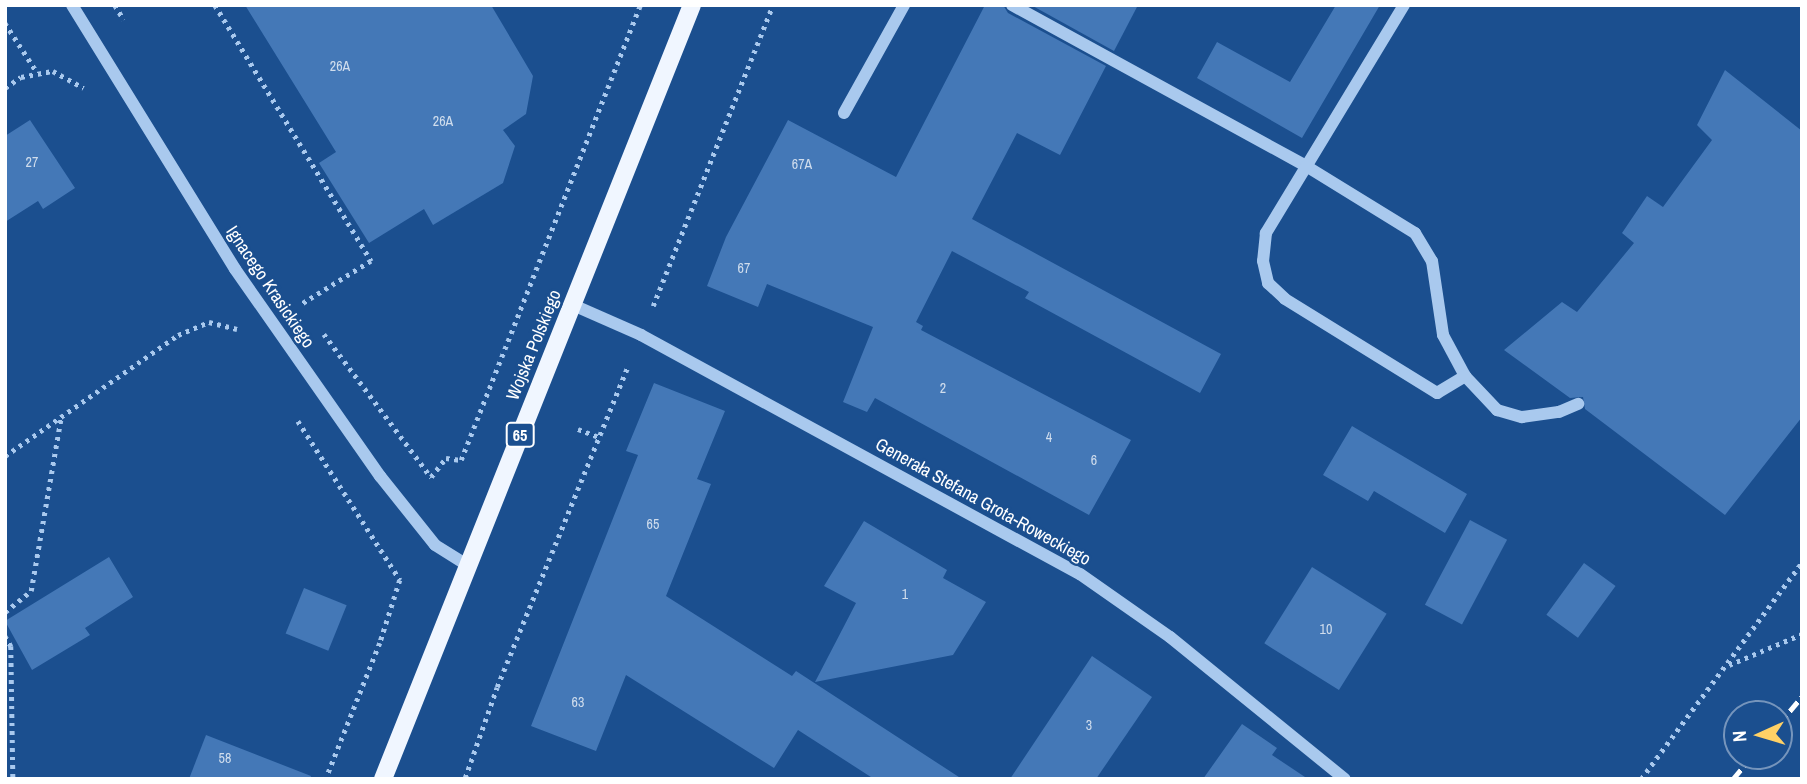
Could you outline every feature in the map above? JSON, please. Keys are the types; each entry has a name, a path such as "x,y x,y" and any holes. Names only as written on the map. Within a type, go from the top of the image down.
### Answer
{"main road":[{"name":"Wojska Polskiego","path":"383,779 692,5"}],"street":[{"name":"Ignacego Krasickiego","path":"72,5 235,269 380,477 435,545 467,565"},
{"path":"844,113 904,5"},
{"path":"1012,5 1306,166 1415,233 1432,261 1443,335 1465,376 1497,410 1522,417 1559,412 1578,404"},
{"path":"1404,5 1266,233 1263,261 1268,283 1284,299 1437,393 1465,376"},
{"name":"Generała Stefana Grota-Roweckiego","path":"573,305 641,335 1080,574 1170,637 1345,779"}],"path":[{"path":"114,5 126,25"},
{"path":"215,5 371,261 302,304"},
{"path":"318,326 431,477 446,458 461,460 640,5"},
{"path":"5,23 37,72"},
{"path":"5,88 37,72 69,77 91,100"},
{"path":"294,293 310,315"},
{"path":"5,456 194,326 223,322 237,330 245,341"},
{"path":"291,411 400,580 380,643 326,779"},
{"path":"5,611 31,591 61,418"},
{"path":"578,429 599,437"},
{"path":"1641,779 1802,562"},
{"path":"1727,666 1802,634"},
{"path":"5,636 10,646 13,779"},
{"path":"465,778 497,687"}],"building":[{"path":"245,5 491,5 533,76 526,114 503,130 515,146 503,183 433,225 424,209 369,243 319,163 336,152"},
{"path":"985,5 1003,5 1008,13 1106,66 1060,155 1017,133 972,219 1221,354 1200,393 1025,298 1029,292 952,251 916,322 923,326 921,330 1131,440 1089,515 875,398 867,412 843,402 873,327 767,284 758,307 707,286 726,237 788,120 896,177"},
{"path":"1031,5 1138,5 1114,51"},
{"path":"1336,5 1380,5 1302,138 1197,78 1217,42 1290,82"},
{"path":"1725,70 1802,131 1802,417 1725,515 1585,409 1583,397 1570,398 1504,350 1562,302 1577,312 1634,243 1622,233 1647,196 1663,207 1712,140 1697,125"},
{"path":"30,120 75,188 43,209 38,201 5,222 5,136"},
{"path":"654,383 725,411 697,479 711,484 666,596 792,676 796,671 962,779 874,779 798,730 774,768 626,675 596,751 531,726 638,455 626,451"},
{"path":"1352,426 1467,494 1445,533 1374,491 1368,501 1323,475"},
{"path":"1470,520 1507,540 1462,624 1425,605"},
{"path":"864,521 947,570 943,578 986,602 953,655 815,682 856,603 824,586"},
{"path":"109,557 133,597 85,628 90,635 32,670 5,621"},
{"path":"1584,563 1616,586 1578,638 1546,615"},
{"path":"1312,567 1387,614 1339,690 1264,643"},
{"path":"304,588 347,605 328,651 286,633"},
{"path":"1092,656 1152,697 1096,779 1010,779"},
{"path":"1242,724 1277,748 1272,755 1308,779 1203,779"},
{"path":"206,735 311,776 310,779 189,779"}],"railway":[{"path":"1793,708 1802,697"},
{"path":"1733,779 1740,770"}]}
